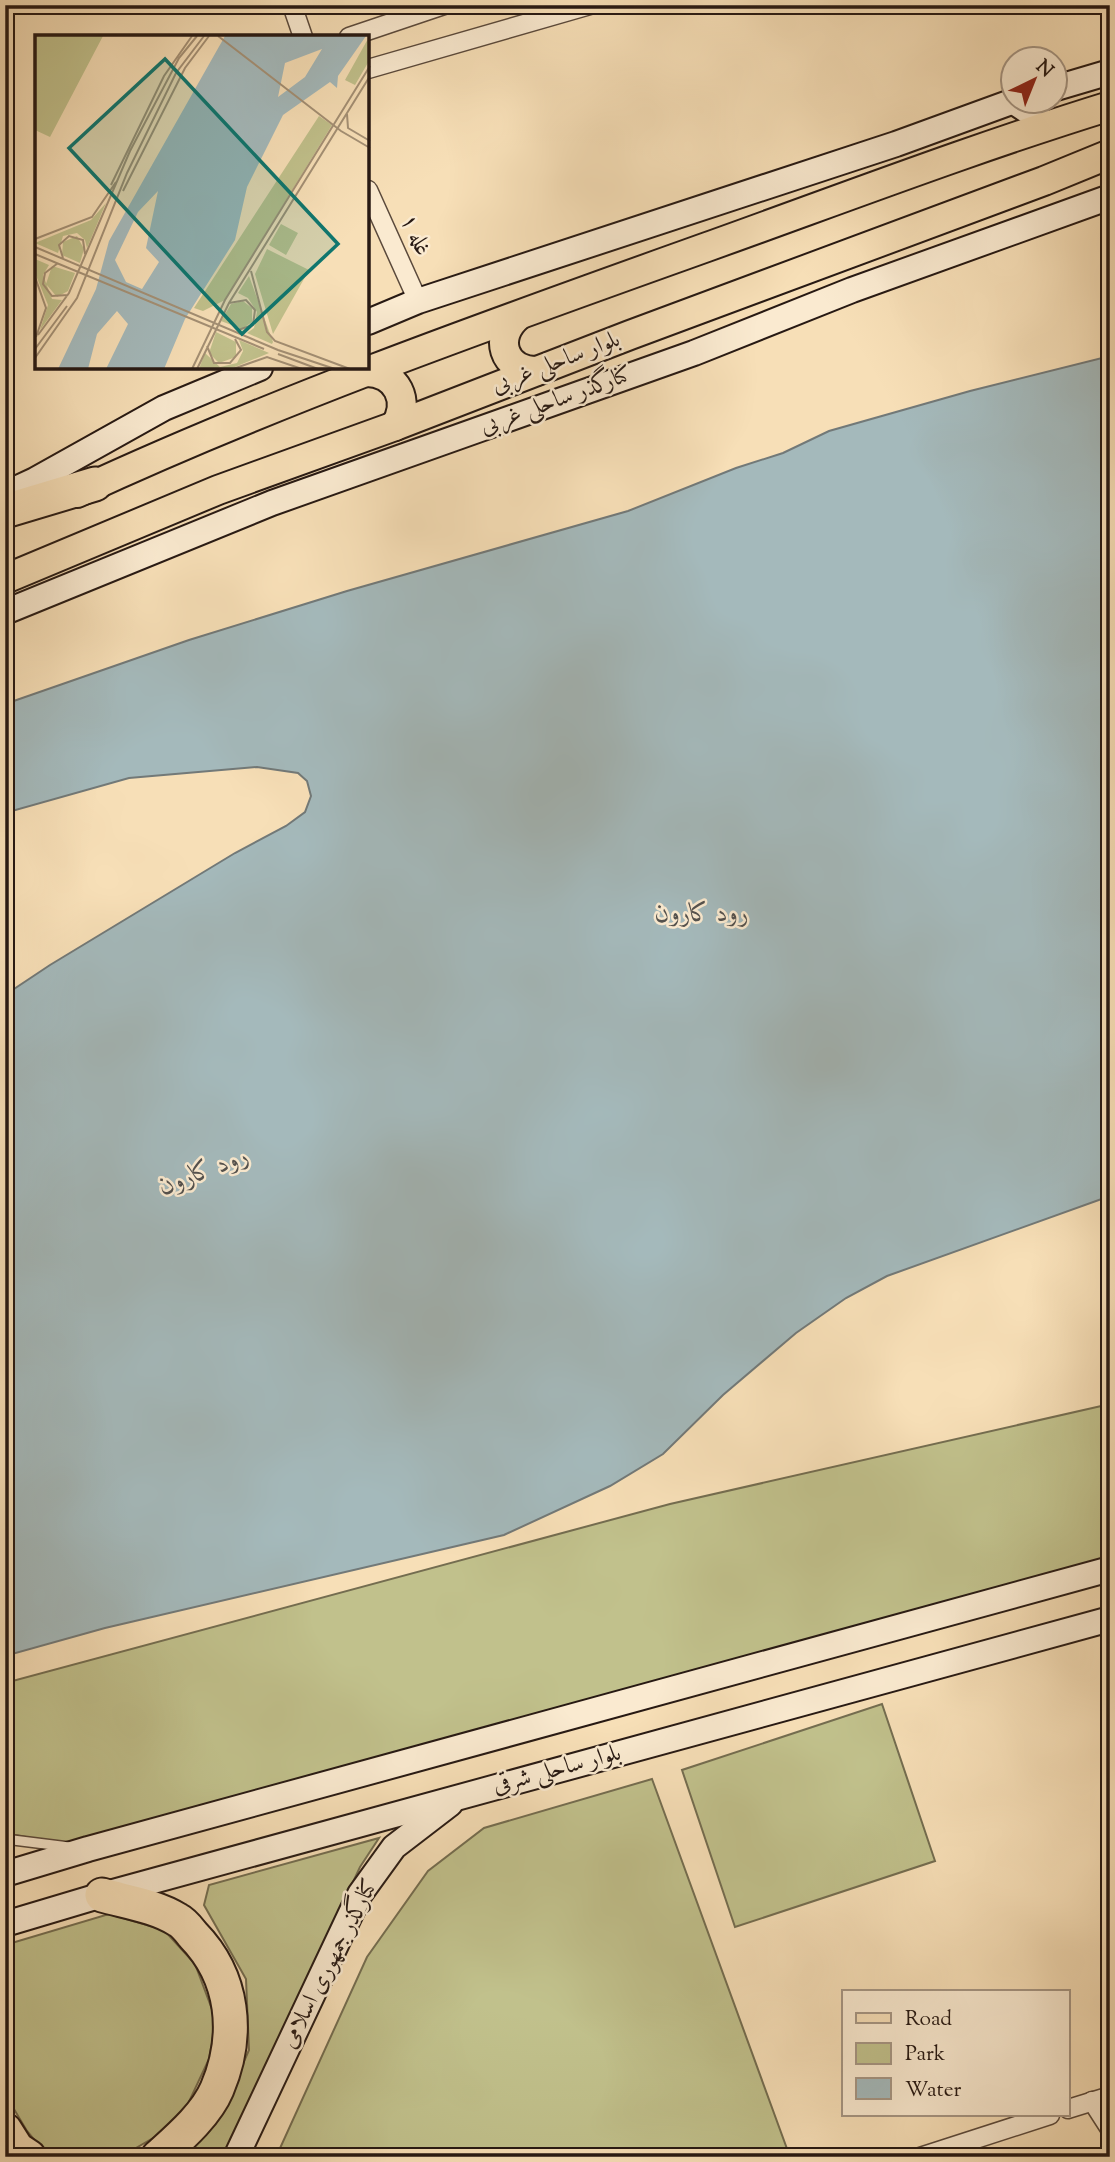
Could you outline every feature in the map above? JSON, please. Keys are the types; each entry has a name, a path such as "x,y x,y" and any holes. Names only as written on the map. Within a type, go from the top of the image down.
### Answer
{"highway":[{"path":"5,511 95,484"},
{"path":"102,1895 156,1909 180,1920 202,1944 221,1974 230,2005 229,2048 217,2090 188,2130 158,2157"},
{"path":"5,2130 17,2149 29,2157"}],"main road":[{"path":"1070,84 1110,72"},
{"path":"369,322 418,301 895,144 1000,106"},
{"path":"5,526 182,444 367,372 1057,122 1110,106"},
{"path":"1045,116 1057,122"},
{"path":"1057,122 1058,116"},
{"name":"بلوار ساحلی غربی","path":"5,579 218,490 395,426 1108,155"},
{"name":"کنارگذر ساحلی غربی","path":"5,612 272,503 694,352 852,290 1110,197"},
{"path":"518,316 507,327 503,343 505,351 520,368 536,371"},
{"path":"5,494 164,408 258,369"},
{"path":"367,372 375,372 389,378 399,390 402,405 395,426"},
{"name":"بلوار ساحلی شرقی","path":"5,1874 1110,1569"},
{"name":"بلوار ساحلی شرقی","path":"5,1924 102,1895 1110,1619"},
{"name":"کنارگذر جمهوری اسلامی","path":"236,2157 360,1894 394,1847 459,1797"}],"street":[{"path":"292,5 302,35"},
{"path":"353,35 396,13 444,5"},
{"path":"369,69 590,5"},
{"name":"غله ۱","path":"369,192 418,301"},
{"path":"1070,2108 1101,2098 1110,2129"},
{"path":"927,2156 1047,2116"}],"lane":[{"path":"5,1839 88,1849"}],"green space":[{"path":"1110,1404 1110,1571 88,1849 5,1833 5,1683 670,1504"},
{"path":"882,1704 935,1861 735,1927 682,1770"},
{"path":"652,1779 790,2157 276,2157 367,1957 428,1871 484,1828"},
{"path":"379,1838 360,1867 224,2157 184,2157 219,2119 249,2050 246,1979 204,1905 209,1885"},
{"path":"109,1914 164,1930 195,1964 216,2020 209,2059 187,2106 160,2134 129,2152 112,2157 60,2157 45,2153 27,2131 5,2094 5,1945"}],"water":[{"name":"رود کارون","path":"1110,356 1110,1196 887,1276 846,1298 796,1333 723,1395 663,1454 610,1486 504,1535 105,1628 5,1656 5,995 235,853 286,826 305,812 311,796 307,781 298,773 257,767 129,778 5,813 5,704 189,640 347,591 628,511 736,468 783,453 829,431 970,391"}]}
